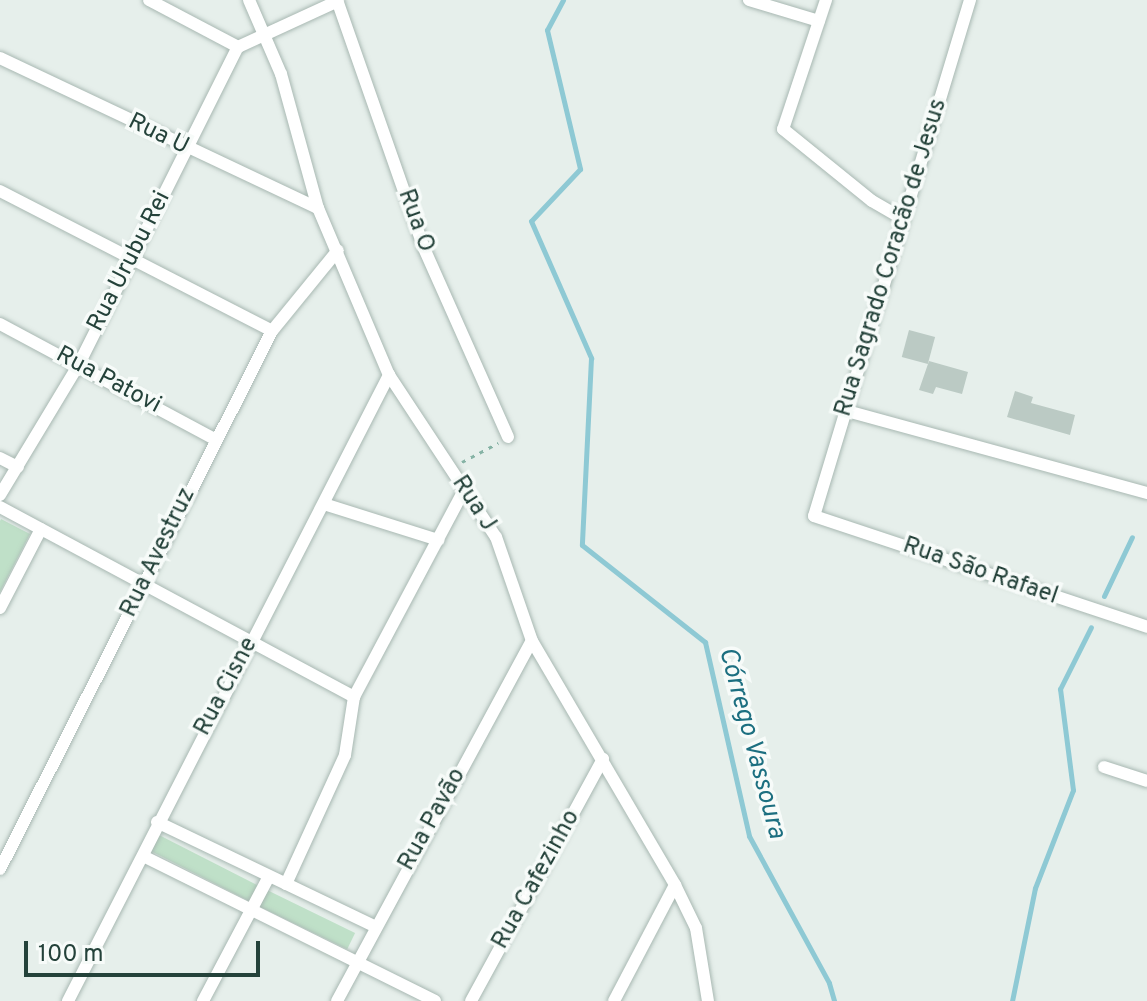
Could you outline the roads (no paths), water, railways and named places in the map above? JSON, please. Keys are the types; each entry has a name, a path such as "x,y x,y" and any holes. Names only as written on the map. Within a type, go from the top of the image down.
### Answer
{"street":[{"path":"149,0 238,47 337,0"},
{"name":"Rua J","path":"249,0 281,74 318,208 389,375 496,537 532,641 675,885 696,928 708,1001"},
{"name":"Rua O","path":"337,0 423,246 508,437"},
{"path":"749,0 819,21"},
{"path":"826,0 783,129 872,201 902,218"},
{"name":"Rua Sagrado Coracão de Jesus","path":"814,516 970,0"},
{"name":"Rua Urubu Rei","path":"0,495 79,364 238,47"},
{"name":"Rua U","path":"0,58 187,150 318,208"},
{"path":"0,191 272,331"},
{"name":"Rua Avestruz","path":"0,869 272,331 338,250"},
{"name":"Rua Patovi","path":"0,324 216,440"},
{"name":"Rua Cisne","path":"68,1001 143,856 157,822 389,375"},
{"path":"847,411 1147,493"},
{"path":"0,458 18,467"},
{"path":"286,884 345,755 354,697 464,490"},
{"path":"324,504 438,540"},
{"path":"0,507 354,697"},
{"name":"Rua São Rafael","path":"814,516 1147,627"},
{"path":"0,608 41,529"},
{"name":"Rua Pavão","path":"337,1001 374,926 532,641"},
{"name":"Rua Cafezinho","path":"471,1001 603,759"},
{"path":"1104,767 1147,781"},
{"path":"157,822 268,878 374,926"},
{"path":"143,856 254,908 435,1001"},
{"path":"203,1001 268,878"},
{"path":"614,1001 675,885"}],"waterway":[{"name":"Córrego Vassoura","path":"563,0 547,30 580,169 531,221 591,358 582,545 705,642 749,836 829,983 834,1001"},
{"path":"1104,596 1132,537"},
{"path":"1012,1001 1035,888 1073,790 1060,689 1091,627"}]}
